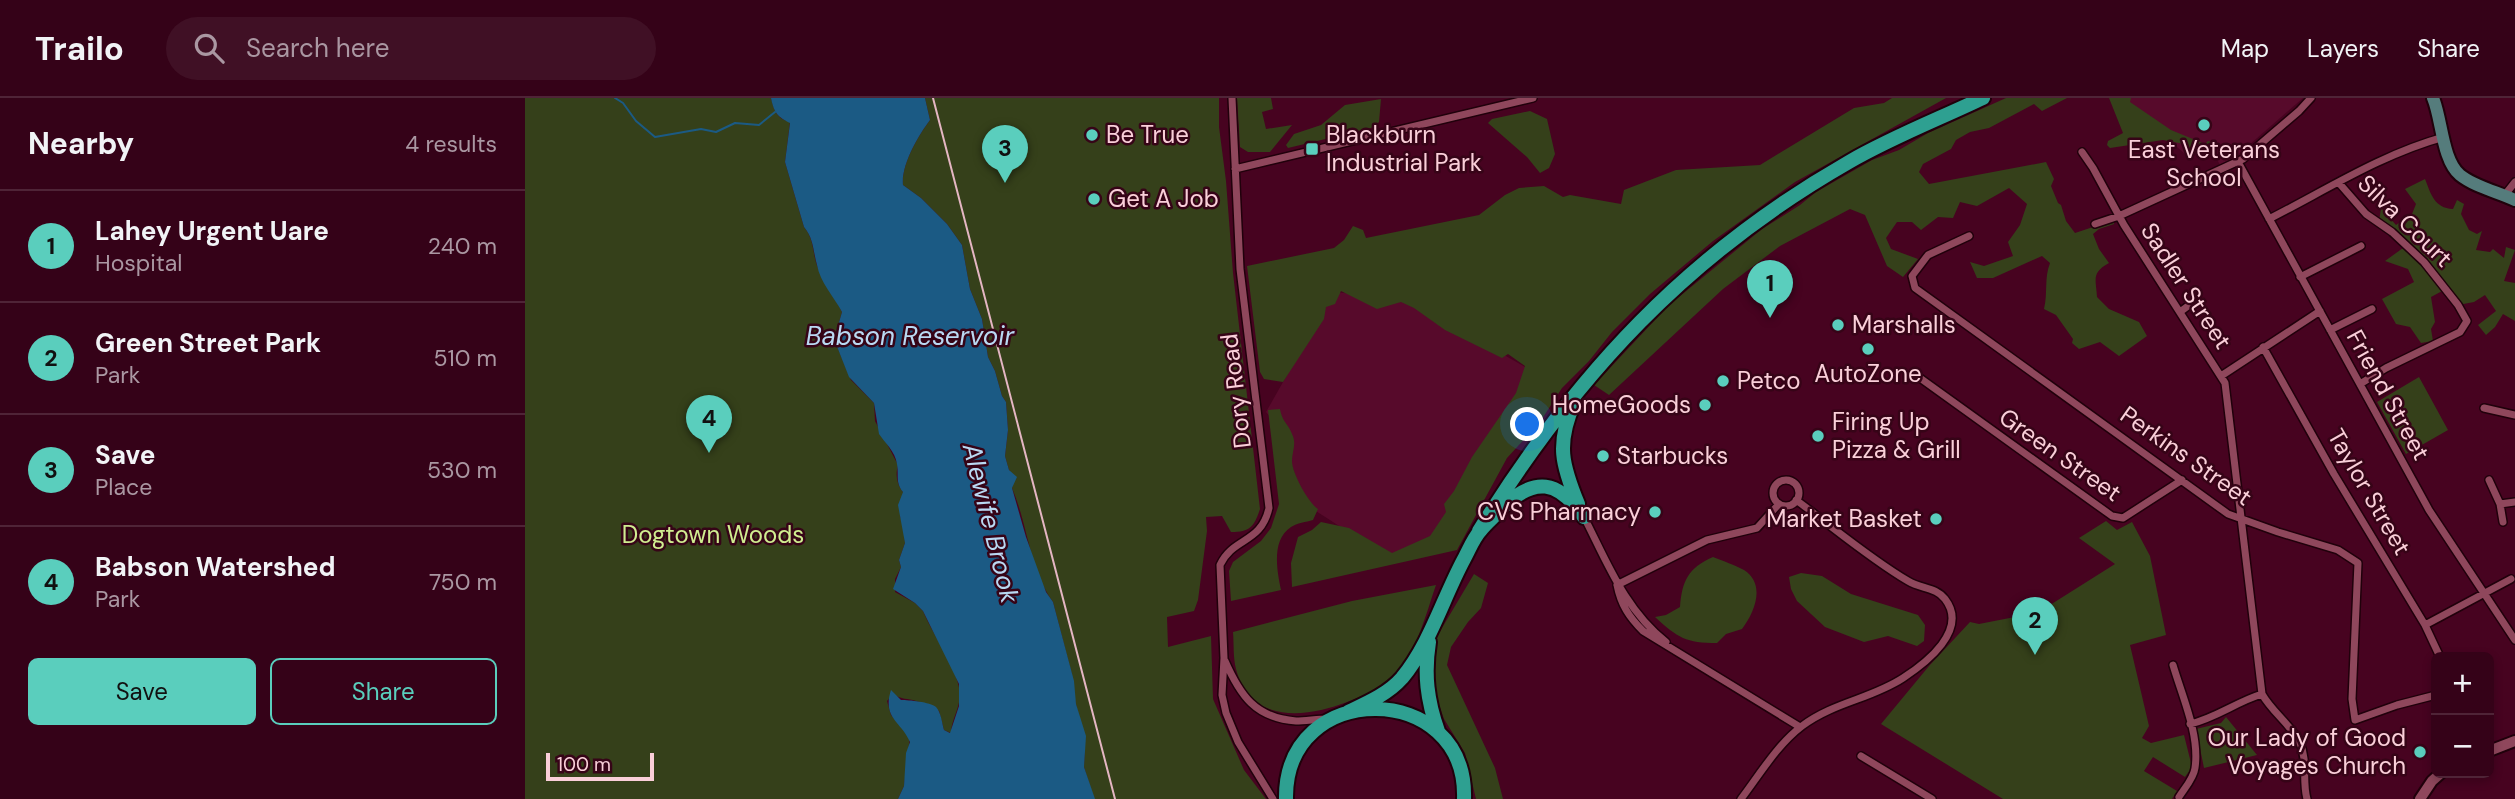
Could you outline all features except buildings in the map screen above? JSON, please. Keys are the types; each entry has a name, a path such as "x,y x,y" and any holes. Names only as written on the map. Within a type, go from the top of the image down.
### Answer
{"highway":[{"path":"1286,799 1288,775 1299,749 1313,733 1331,719 1374,699 1401,679 1431,630 1452,581 1479,531 1549,427 1584,383 1640,321 1723,245 1763,216 1851,161 1983,98"},
{"path":"1584,383 1565,425 1562,454 1566,474 1584,517"},
{"path":"1479,531 1515,496 1533,487 1547,486 1558,490 1568,497 1584,517"},
{"path":"1431,630 1426,684 1439,734"},
{"path":"1347,712 1369,707 1390,708 1417,718 1439,734 1451,749 1463,778 1467,799"}],"main road":[{"path":"2433,98 2448,156 2455,169 2468,180 2510,198"}],"street":[{"name":"Dory Road","path":"1232,98 1240,269 1269,508 1260,530 1227,552 1220,565 1224,657 1222,695 1238,742 1273,799"},
{"path":"1235,169 1533,98"},
{"path":"2095,224 2119,216 2238,162 2311,98"},
{"path":"2269,219 2421,143 2444,137"},
{"name":"Sadler Street","path":"2082,152 2119,216 2221,376"},
{"name":"Friend Street","path":"2238,162 2429,510 2515,640"},
{"path":"2510,198 2515,182"},
{"name":"Silva Court","path":"2339,183 2366,214 2392,232 2424,262 2458,305 2467,321 2460,331 2360,384"},
{"name":"Perkins Street","path":"1969,236 1928,255 1914,272 1913,285 2228,514 2338,550 2358,563 2352,699 2355,720 2431,696"},
{"path":"2300,277 2361,246"},
{"path":"2180,312 2192,303"},
{"path":"2330,330 2372,309"},
{"path":"2306,799 2304,754 2298,740 2269,708 2262,694 2225,383 2221,376 2320,311"},
{"name":"Taylor Street","path":"2263,347 2334,474 2425,625 2438,652"},
{"name":"Green Street","path":"1920,378 2112,516 2123,518 2182,480"},
{"path":"2484,408 2515,415"},
{"path":"1783,480 1795,484 1798,491 1796,500 1786,506 1779,504 1773,497 1773,489 1783,480"},
{"path":"2489,480 2500,504 2503,522"},
{"path":"1741,799 1784,743 1800,727 1839,704 1880,690 1903,678 1939,647 1950,633 1952,622 1949,606 1938,592 1906,580 1796,500"},
{"path":"2500,504 2515,502"},
{"path":"1618,585 1707,540 1757,528 1779,504"},
{"path":"1584,517 1618,585 1620,600 1634,622 1659,642 1800,727"},
{"path":"2425,625 2511,579"},
{"name":"Dory Road","path":"1224,657 1238,690 1264,713 1285,720 1331,719"},
{"path":"2173,665 2194,742 2195,768 2179,797"},
{"path":"2190,723 2214,717 2238,703 2262,694"},
{"path":"2494,749 2515,741"},
{"path":"1861,756 1932,799"},
{"path":"2420,799 2435,778"}],"shaded area":[{"name":"East Veterans School","path":"2127,98 2303,98 2233,159 2220,165 2213,152 2186,155 2166,137 2149,140"},
{"path":"1334,292 1406,299 1532,371 1433,541 1389,558 1305,504 1290,460 1290,440 1266,412"}],"green space":[{"name":"Dogtown Woods","path":"525,98 771,98 777,113 790,122 785,162 818,268 842,312 835,336 836,344 851,380 874,403 875,421 898,465 897,480 903,492 900,516 904,526 905,543 899,560 901,567 895,579 895,592 915,603 923,611 959,686 960,696 951,733 944,730 939,711 893,694 887,701 891,715 910,736 904,786 898,799 525,799"},
{"path":"925,98 1219,98 1219,127 1233,273 1260,509 1250,527 1237,532 1231,532 1222,516 1206,517 1207,531 1198,600 1194,611 1167,617 1168,647 1211,636 1213,699 1244,770 1266,799 1094,799 1084,767 1085,741 1069,676 1072,675 1053,602 1039,575 1012,488 1016,479 1009,470 1005,456 1008,430 1006,402 988,357 982,319 970,289 962,245 947,224 921,198 903,185 907,160 930,120"},
{"path":"1237,98 1271,98 1273,109 1262,112 1266,129 1292,125 1270,152 1248,152 1240,147"},
{"path":"1892,98 1946,98 1795,182 1713,241 1650,294 1562,388 1540,422 1507,458 1457,550 1292,587 1291,563 1298,537 1321,522 1349,528 1392,553 1430,536 1446,512 1444,504 1472,457 1516,393 1525,366 1508,354 1502,358 1445,330 1401,302 1377,309 1341,291 1335,304 1326,307 1324,319 1283,382 1264,379 1260,372 1247,266 1334,248 1344,240 1353,226 1363,230 1366,238 1479,215 1519,188 1544,186 1563,197 1570,195 1621,204 1624,190 1676,170 1760,165 1854,108 1884,103"},
{"path":"2006,98 2067,98 2042,111 2034,104 1989,128 1970,132 1956,140 1951,149 1923,164 1919,172 1929,184 2046,162 2054,179 2051,186 2066,221 2075,233 2114,220 2114,224 2093,234 2109,263 2097,273 2097,297 2109,309 2139,322 2147,336 2119,356 2100,342 2079,349 2072,343 2073,339 2056,315 2044,309 2050,263 2042,256 1993,278 1977,278 1970,262 1984,266 2013,256 2008,242 2020,225 2027,204 2009,188 1977,206 1960,202 1953,218 1938,217 1921,230 1912,222 1897,222 1886,238 1891,249 1918,259 1903,277 1887,266 1865,215 1850,209 1780,246 1723,289 1609,395 1594,385 1669,305 1762,229 1816,192 1872,160 1899,150 1928,133"},
{"path":"2109,98 2131,98 2130,102 2171,130 2205,144 2208,141 2215,143 2214,150 2191,154 2184,144 2163,140 2110,148 2108,141 2123,133"},
{"path":"1381,99 1379,122 1371,128 1288,148 1286,145 1294,134 1321,125 1345,105"},
{"path":"1530,111 1547,119 1555,154 1549,168 1540,173 1527,157 1488,123 1492,119"},
{"path":"2425,179 2434,199 2441,206 2453,209 2457,200 2464,204 2461,214 2469,230 2477,234 2482,231 2476,250 2490,252 2493,249 2504,258 2506,247 2515,250 2504,281 2515,283 2515,321 2503,314 2486,335 2478,325 2496,311 2485,295 2474,302 2458,305 2444,290 2431,297 2435,322 2431,329 2433,341 2421,343 2410,327 2396,324 2382,299 2414,282 2408,269 2385,261 2403,248 2379,222 2381,208 2396,225 2412,214 2416,204 2405,189"},
{"path":"2419,377 2448,430 2406,454 2377,402"},
{"path":"1280,409 1293,438 1292,461 1295,473 1305,494 1318,509 1313,520 1291,527 1280,540 1277,556 1281,590 1231,601 1229,571 1233,562 1261,541 1271,528 1279,504 1268,410"},
{"path":"2106,521 2117,530 2132,522 2150,556 2166,635 2130,645 2149,726 2142,738 2151,743 2184,735 2192,767 2185,777 2153,757 2144,771 2177,791 2172,799 2003,799 1881,724 1970,622 1979,624 2030,614 2050,605 2115,564 2079,538"},
{"path":"1713,557 1744,570 1751,576 1755,583 1756,598 1751,615 1742,629 1726,634 1717,643 1697,642 1683,638 1655,617 1666,615 1680,607 1682,590 1688,576 1704,561"},
{"path":"1801,573 1822,576 1851,594 1918,615 1925,625 1924,641 1917,646 1888,636 1864,642 1825,627 1797,601 1791,589 1789,577"},
{"path":"1474,574 1488,583 1481,608 1451,647 1447,665 1495,768 1503,799 1476,799 1465,753 1444,719 1433,688 1432,664 1436,638"},
{"path":"1436,585 1419,633 1402,668 1378,689 1331,707 1298,713 1266,708 1253,700 1243,687 1235,664 1233,632 1352,601"},
{"path":"2226,717 2257,755 2204,768 2196,729 2221,723"}],"water":[{"name":"Babson Reservoir","path":"771,98 925,98 930,120 907,160 903,185 921,198 947,224 962,245 970,289 982,319 988,357 1006,402 1008,430 1005,456 1009,470 1017,477 1012,488 1026,537 1046,592 1053,602 1086,736 1084,767 1095,799 898,799 904,786 906,753 910,742 891,713 891,690 901,700 936,707 944,730 950,733 959,706 959,684 923,611 893,589 901,567 899,560 905,543 898,505 903,492 898,482 896,459 879,434 874,403 849,377 836,344 835,336 842,312 819,271 785,162 790,123 777,114"}],"waterway":[{"path":"615,98 655,137 701,129 716,132 735,123 759,125 775,112"}],"railway":[{"path":"933,98 1115,799"}],"place":[{"name":"East Veterans School","path":"2204,125"},
{"name":"Be True","path":"1092,135"},
{"name":"Blackburn Industrial Park","path":"1312,149"},
{"name":"Save","path":"1005,183"},
{"name":"Get A Job","path":"1094,199"},
{"name":"Lahey Urgent Uare","path":"1770,318"},
{"name":"Marshalls","path":"1838,325"},
{"name":"AutoZone","path":"1868,349"},
{"name":"Petco","path":"1723,381"},
{"name":"HomeGoods","path":"1705,405"},
{"name":"Firing Up Pizza & Grill","path":"1818,436"},
{"name":"Babson Watershed","path":"709,453"},
{"name":"Starbucks","path":"1603,456"},
{"name":"CVS Pharmacy","path":"1655,512"},
{"name":"Market Basket","path":"1936,519"},
{"name":"Green Street Park","path":"2035,655"},
{"name":"Our Lady of Good Voyages Church","path":"2420,752"}],"water label":[{"name":"Alewife Brook","path":"991,523"}]}
